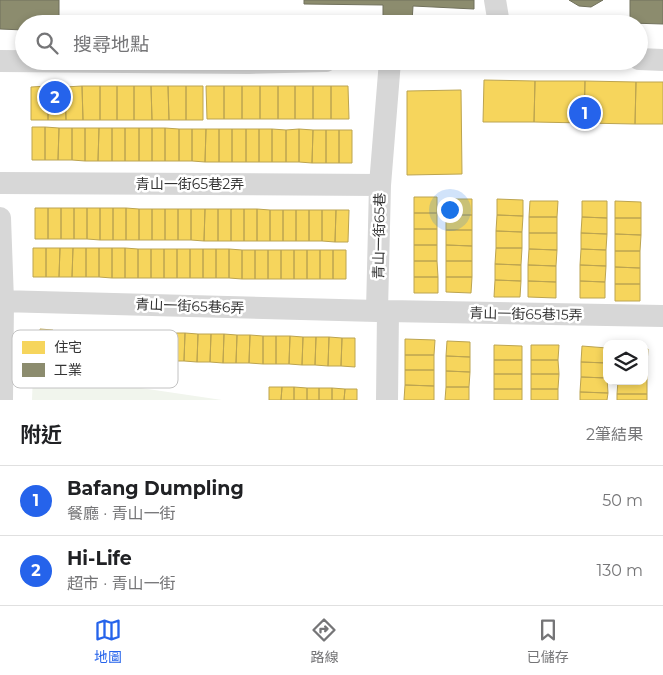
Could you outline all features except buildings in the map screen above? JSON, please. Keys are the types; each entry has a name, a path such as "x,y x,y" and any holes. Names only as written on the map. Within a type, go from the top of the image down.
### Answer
{"street":[{"path":"495,0 497,15"},
{"path":"648,59 663,60"},
{"path":"0,61 15,61"},
{"name":"青山一街65巷","path":"388,400 383,311 380,185 389,70"},
{"name":"青山一街65巷2弄","path":"0,182 380,185"},
{"path":"0,218 2,400"},
{"name":"青山一街65巷6弄","path":"2,301 383,311"},
{"name":"青山一街65巷15弄","path":"383,311 663,316"}],"shaded area":[{"path":"32,388 141,388 222,400 32,400"}],"place":[{"name":"Hi-Life","path":"55,97"},
{"name":"Bafang Dumpling","path":"585,113"}]}
